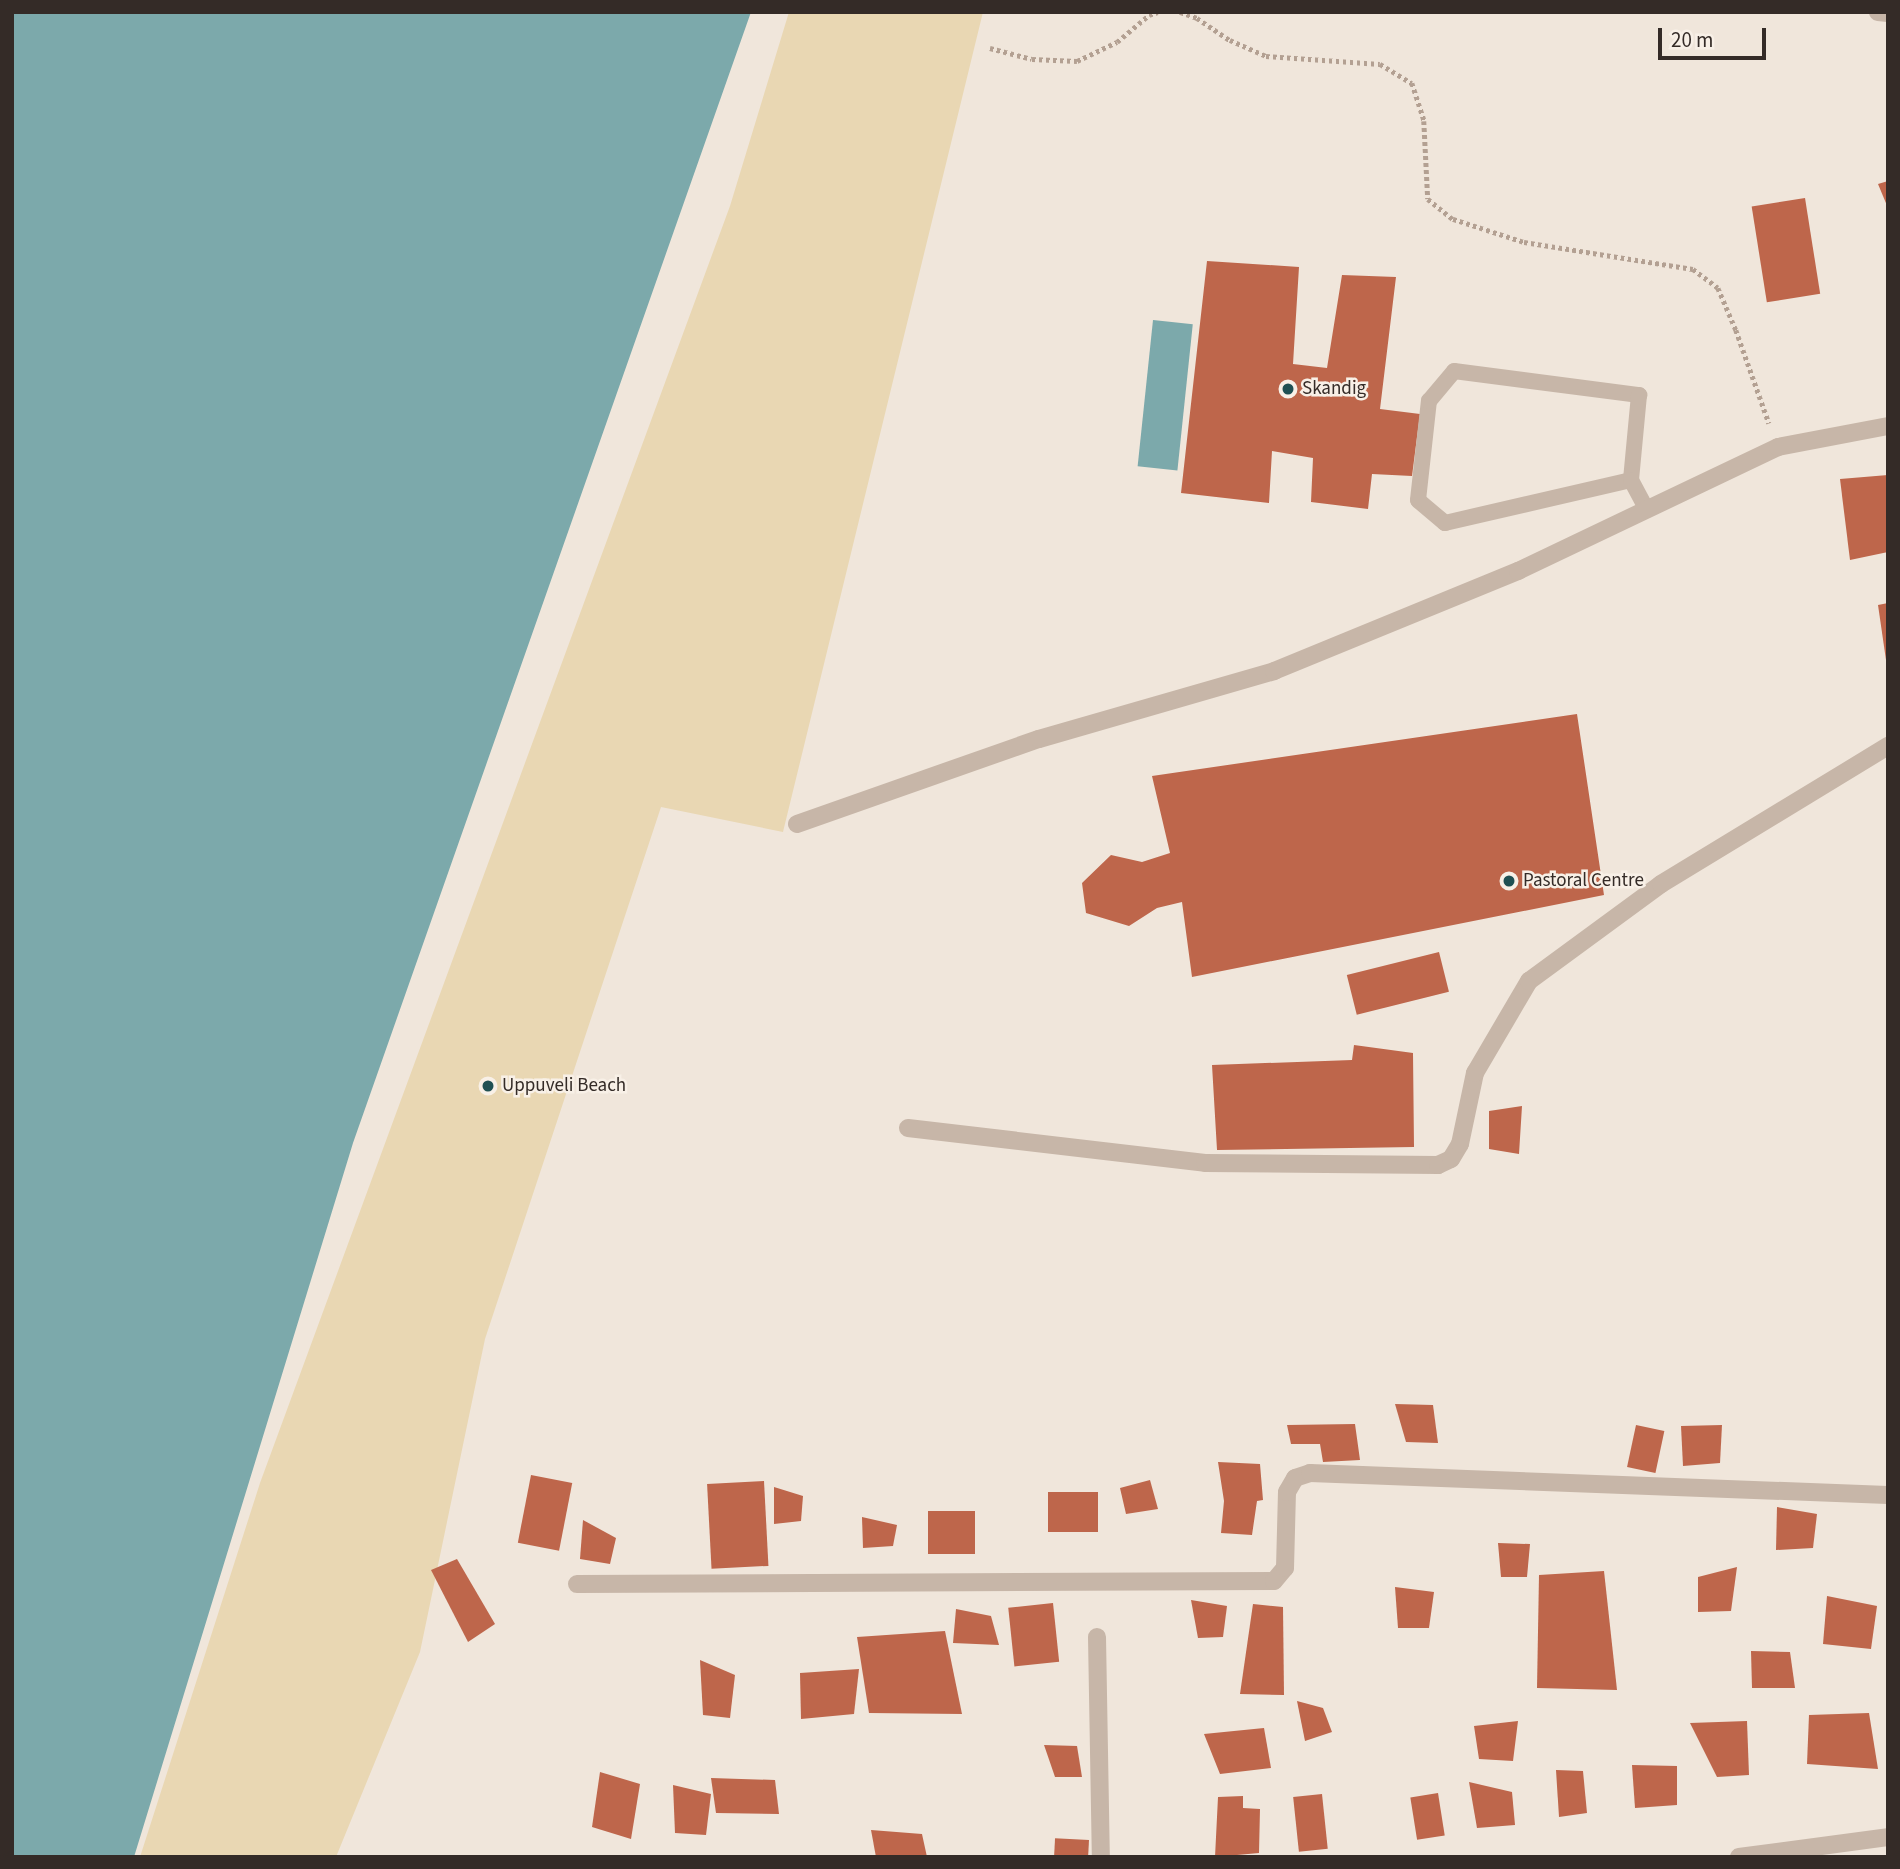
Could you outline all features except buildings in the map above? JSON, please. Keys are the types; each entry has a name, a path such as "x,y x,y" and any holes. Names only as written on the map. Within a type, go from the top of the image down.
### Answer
{"street":[{"path":"1878,12 1888,13"},
{"path":"797,824 1039,739 1274,671 1518,571 1778,447 1888,426"},
{"path":"908,1128 1205,1163 1438,1165 1451,1158 1460,1144 1475,1073 1529,981 1661,884 1888,746"},
{"path":"577,1584 1274,1581 1285,1568 1287,1492 1296,1478 1310,1473 1888,1495"},
{"path":"1097,1637 1101,1857"},
{"path":"1739,1857 1888,1837"}],"lane":[{"path":"1631,480 1445,523 1418,500 1429,401 1454,371 1639,395 1631,480 1647,510"}],"path":[{"path":"990,48 1032,59 1077,61 1117,42 1149,15 1157,12"},
{"path":"1180,12 1197,18 1230,40 1266,56 1380,64 1412,83 1424,121 1428,199 1453,219 1524,242 1693,269 1718,288 1778,447"}],"sand":[{"name":"Uppuveli Beach","path":"789,12 983,12 783,832 661,807 485,1339 420,1652 336,1857 140,1857 260,1483 730,206"}],"water":[{"path":"12,12 751,12 353,1143 134,1857 12,1857"},
{"path":"1153,320 1193,324 1177,470 1138,466"}],"place":[{"name":"Skandig","path":"1288,389"},
{"name":"Pastoral Centre","path":"1509,881"},
{"name":"Uppuveli Beach","path":"488,1086"}]}
